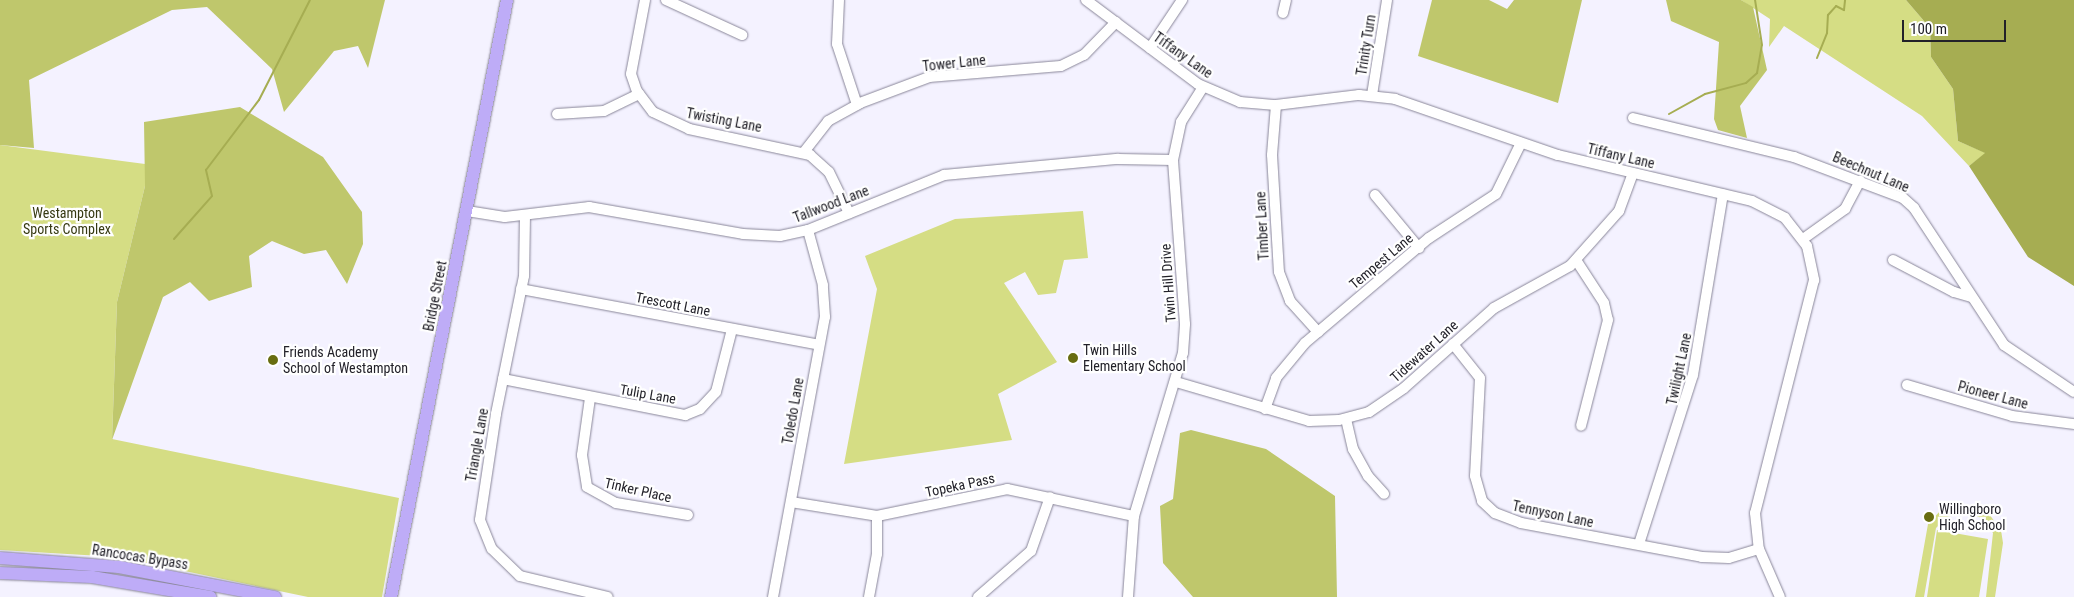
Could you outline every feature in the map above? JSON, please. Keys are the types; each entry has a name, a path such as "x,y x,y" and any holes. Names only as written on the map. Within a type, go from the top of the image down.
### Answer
{"main road":[{"name":"Bridge Street","path":"391,597 507,0"},
{"name":"Rancocas Bypass","path":"0,558 119,567 275,597"},
{"name":"Rancocas Bypass","path":"0,573 92,577 210,597"}],"street":[{"path":"558,114 604,110 638,94 631,64 645,0"},
{"path":"666,0 742,35"},
{"path":"839,0 837,44 857,105"},
{"name":"Tiffany Lane","path":"1086,0 1203,86 1240,102 1276,105 1372,95 1429,109 1522,143 1633,173 1723,194 1776,211 1803,239 1813,263 1813,292 1755,513 1759,549 1780,597"},
{"path":"1150,48 1182,0"},
{"path":"1283,13 1286,0"},
{"name":"Trinity Turn","path":"1372,95 1387,0"},
{"name":"Tower Lane","path":"804,152 828,121 857,105 929,77 1061,66 1084,55 1116,22"},
{"name":"Twin Hill Drive","path":"1128,597 1134,516 1176,382 1185,324 1173,160 1181,122 1203,86"},
{"name":"Twisting Lane","path":"638,94 669,122 804,152 829,172 849,213"},
{"name":"Timber Lane","path":"1276,105 1272,154 1279,272 1290,302 1318,332"},
{"name":"Beechnut Lane","path":"1633,118 1794,156 1860,181 1911,205 1971,297 2010,351 2074,392"},
{"name":"Tempest Lane","path":"1265,409 1279,372 1318,332 1419,248 1496,194 1522,143"},
{"name":"Tallwood Lane","path":"467,211 489,217 525,216 589,207 755,236 808,230 921,181 950,174 1118,159 1173,160"},
{"name":"Tidewater Lane","path":"1176,382 1265,409 1314,421 1346,419 1388,402 1494,308 1576,260 1619,211 1633,173"},
{"path":"1803,239 1844,210 1860,181"},
{"name":"Twilight Lane","path":"1639,544 1645,517 1674,444 1694,370 1723,194"},
{"path":"1375,195 1419,248"},
{"name":"Triangle Lane","path":"525,216 521,289 480,509 487,540 504,565 520,576 608,597"},
{"name":"Toledo Lane","path":"773,597 819,345 825,295 808,230"},
{"path":"1576,260 1604,303 1608,320 1581,426"},
{"path":"1893,260 1954,292 1971,297"},
{"name":"Trescott Lane","path":"521,289 819,345"},
{"name":"Tulip Lane","path":"503,379 669,413 693,413 716,392 732,329"},
{"name":"Tennyson Lane","path":"1453,344 1480,378 1475,476 1488,508 1522,523 1721,559 1759,549"},
{"name":"Pioneer Lane","path":"1907,385 2012,416 2074,424"},
{"name":"Tinker Place","path":"590,398 581,463 587,487 616,502 688,515"},
{"path":"1346,419 1353,449 1384,494"},
{"name":"Topeka Pass","path":"791,502 876,516 1007,489 1134,516"},
{"path":"978,597 1031,551 1050,497"},
{"path":"869,597 877,545 876,516"}],"green space":[{"path":"1741,0 1906,0 1930,28 1931,57 1953,89 1958,141 1986,153 1969,166 1922,116 1784,26 1769,47 1770,19"},
{"name":"Westampton Sports Complex","path":"0,145 145,164 145,186 117,302 112,439 399,498 382,597 308,597 118,557 0,550"},
{"path":"1083,211 1088,258 1064,260 1056,293 1038,295 1025,272 1004,283 1057,362 998,394 1012,440 844,464 877,289 865,256 955,219"},
{"path":"1959,503 1986,510 2001,530 2003,543 1995,597 1986,597 1993,533 1982,518 1965,512 1947,517 1936,528 1924,597 1915,597 1928,524 1941,510"},
{"path":"1937,530 1988,539 1979,597 1927,597"}],"shaded area":[{"path":"0,0 385,0 368,68 358,46 334,51 284,112 272,69 207,7 172,10 29,80 34,148 0,145"},
{"path":"1432,0 1489,0 1507,9 1514,0 1582,0 1558,103 1418,56"},
{"path":"1666,0 1741,0 1753,7 1767,70 1740,106 1747,138 1718,130 1714,119 1719,42 1671,21"},
{"path":"1906,0 2074,0 2074,286 2028,257 1969,166 1985,153 1958,141 1953,89 1931,57 1930,28"},
{"path":"240,107 323,157 362,212 363,244 347,284 326,250 304,254 272,241 249,256 252,287 209,301 190,282 163,297 112,440 117,302 145,186 144,122"},
{"path":"1191,430 1266,449 1335,496 1337,597 1193,597 1163,563 1160,506 1173,499 1180,433"}],"waterway":[{"path":"174,239 212,196 206,170 259,100 310,0"},
{"path":"1669,114 1705,94 1746,83 1757,73 1762,45 1755,0"},
{"path":"1817,58 1827,33 1828,15 1836,6 1844,10 1845,0"}],"place":[{"name":"Twin Hills Elementary School","path":"1073,358"},
{"name":"Friends Academy School of Westampton","path":"273,360"},
{"name":"Willingboro High School","path":"1929,517"}]}
